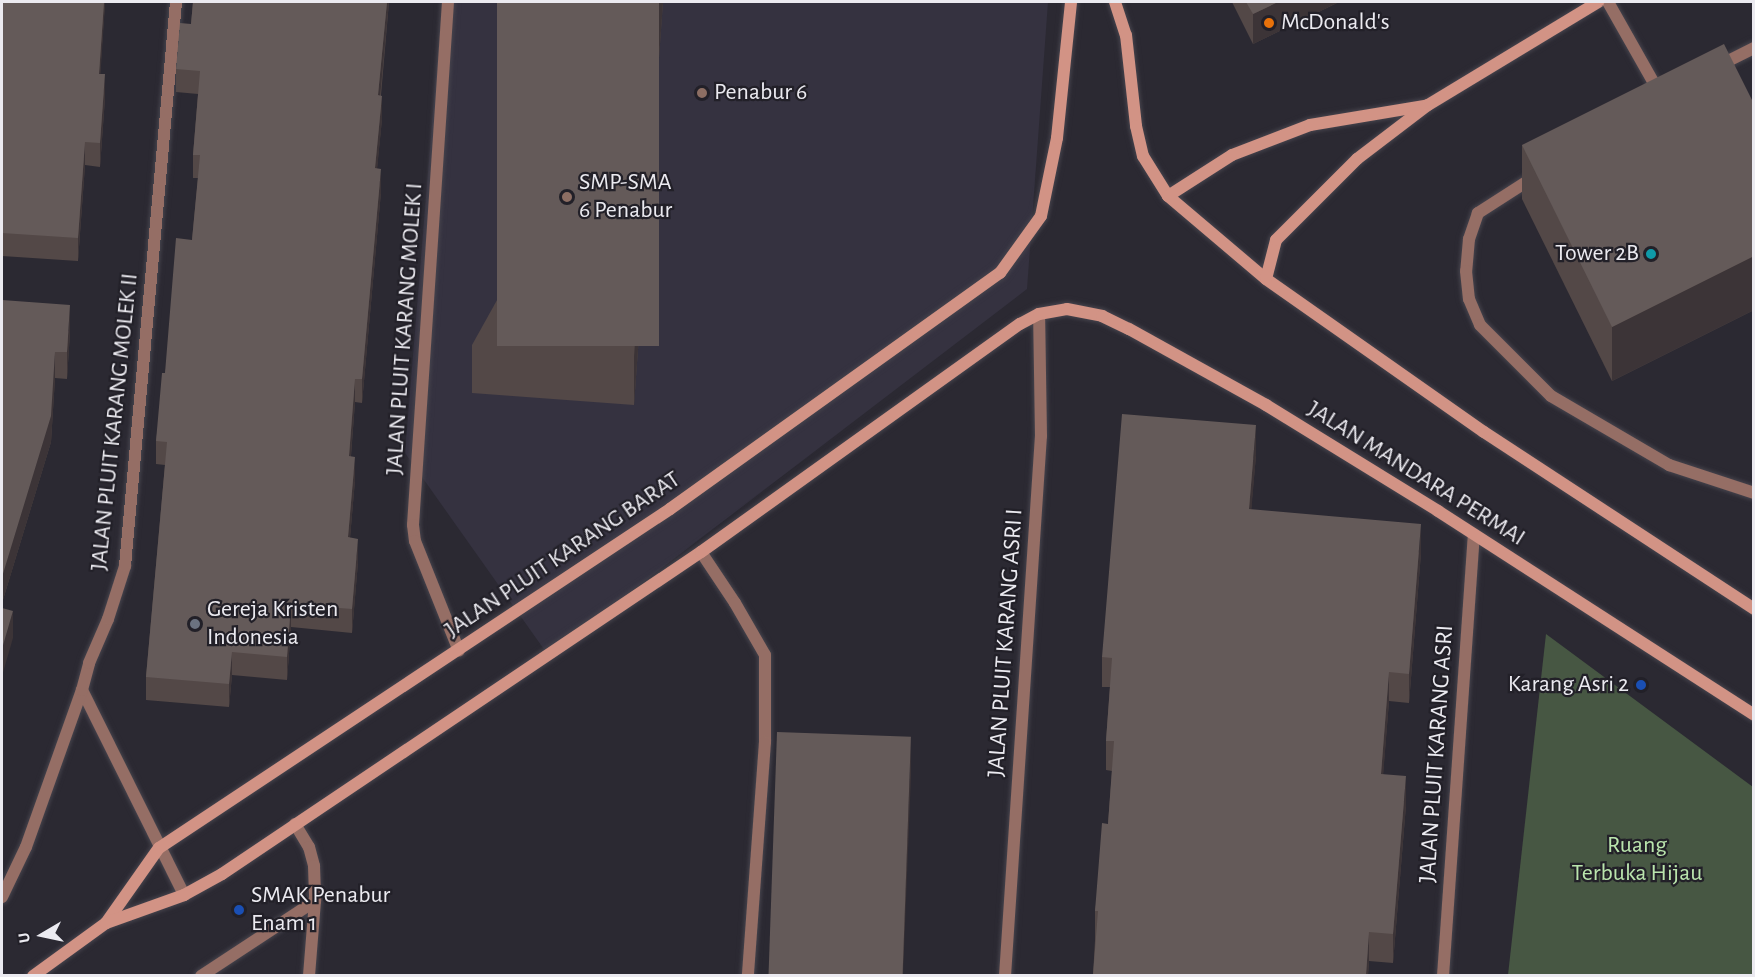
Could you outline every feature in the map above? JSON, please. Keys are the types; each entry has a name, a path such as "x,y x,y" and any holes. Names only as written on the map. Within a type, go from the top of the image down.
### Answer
{"street":[{"name":"JALAN PLUIT KARANG MOLEK II","path":"2,897 26,847 125,566 176,2"},
{"name":"JALAN PLUIT KARANG MOLEK I","path":"448,2 413,525 415,541 459,651"},
{"name":"JALAN PLUIT KARANG BARAT","path":"106,923 159,848 670,509 1000,273 1041,216 1059,129 1071,2"},
{"path":"1115,2 1126,35 1136,126 1143,156 1168,196 1266,279 1484,432 1754,609"},
{"path":"1266,279 1276,240 1357,159 1428,105 1598,2"},
{"path":"1608,2 1662,96"},
{"path":"1702,74 1754,48"},
{"path":"1168,196 1232,155 1310,125 1428,105"},
{"path":"1546,170 1478,213 1469,239 1466,271 1469,299 1480,326 1551,396 1669,465 1754,493"},
{"name":"JALAN MANDARA PERMAI","path":"1039,314 1067,309 1083,311 1129,329 1266,405 1754,715"},
{"name":"JALAN PLUIT KARANG BARAT","path":"33,975 106,923 184,895 222,874 701,552 1039,314"},
{"name":"JALAN PLUIT KARANG ASRI I","path":"1005,975 1041,436 1039,314"},
{"name":"JALAN PLUIT KARANG ASRI","path":"1443,975 1474,535"},
{"path":"701,552 735,603 765,655 765,742 748,975"},
{"path":"82,690 184,895"},
{"path":"295,824 309,847 314,866 315,901 309,975"},
{"path":"201,975 315,901"}],"shaded area":[{"path":"442,2 1048,2 1027,289 548,655 405,453"}],"green space":[{"name":"Ruang Terbuka Hijau","path":"1546,634 1753,787 1753,975 1508,975"}],"building":[{"path":"2,2 104,2 99,74 105,74 100,143 85,142 78,238 2,233"},
{"path":"193,2 387,2 378,95 382,96 375,168 381,169 362,379 355,379 349,456 355,457 348,537 358,539 352,609 291,604 287,657 232,652 229,684 146,677 167,442 156,441 162,373 165,373 176,238 192,240 200,155 193,155 200,71 176,69 180,23 191,24"},
{"name":"SMP-SMA 6 Penabur","path":"497,2 659,2 659,346 497,346"},
{"path":"1246,2 1278,2 1253,14"},
{"name":"Tower 2B","path":"1724,44 1754,104 1754,256 1612,327 1522,145"},
{"path":"2,300 70,305 67,352 55,352 51,416 2,577"},
{"path":"1122,414 1256,425 1249,509 1421,524 1409,674 1389,672 1381,774 1406,776 1393,934 1369,932 1366,975 1093,975 1102,823 1108,824 1114,741 1106,741 1112,658 1102,657"},
{"path":"2,608 13,611 2,649"},
{"path":"777,732 911,737 903,976 769,975"}],"place":[{"name":"McDonald's","path":"1269,23"},
{"name":"Penabur 6","path":"702,93"},
{"name":"SMP-SMA 6 Penabur","path":"567,197"},
{"name":"Tower 2B","path":"1651,254"},
{"name":"Gereja Kristen Indonesia","path":"195,624"},
{"name":"Karang Asri 2","path":"1641,685"},
{"name":"SMAK Penabur Enam 1","path":"239,910"}]}
